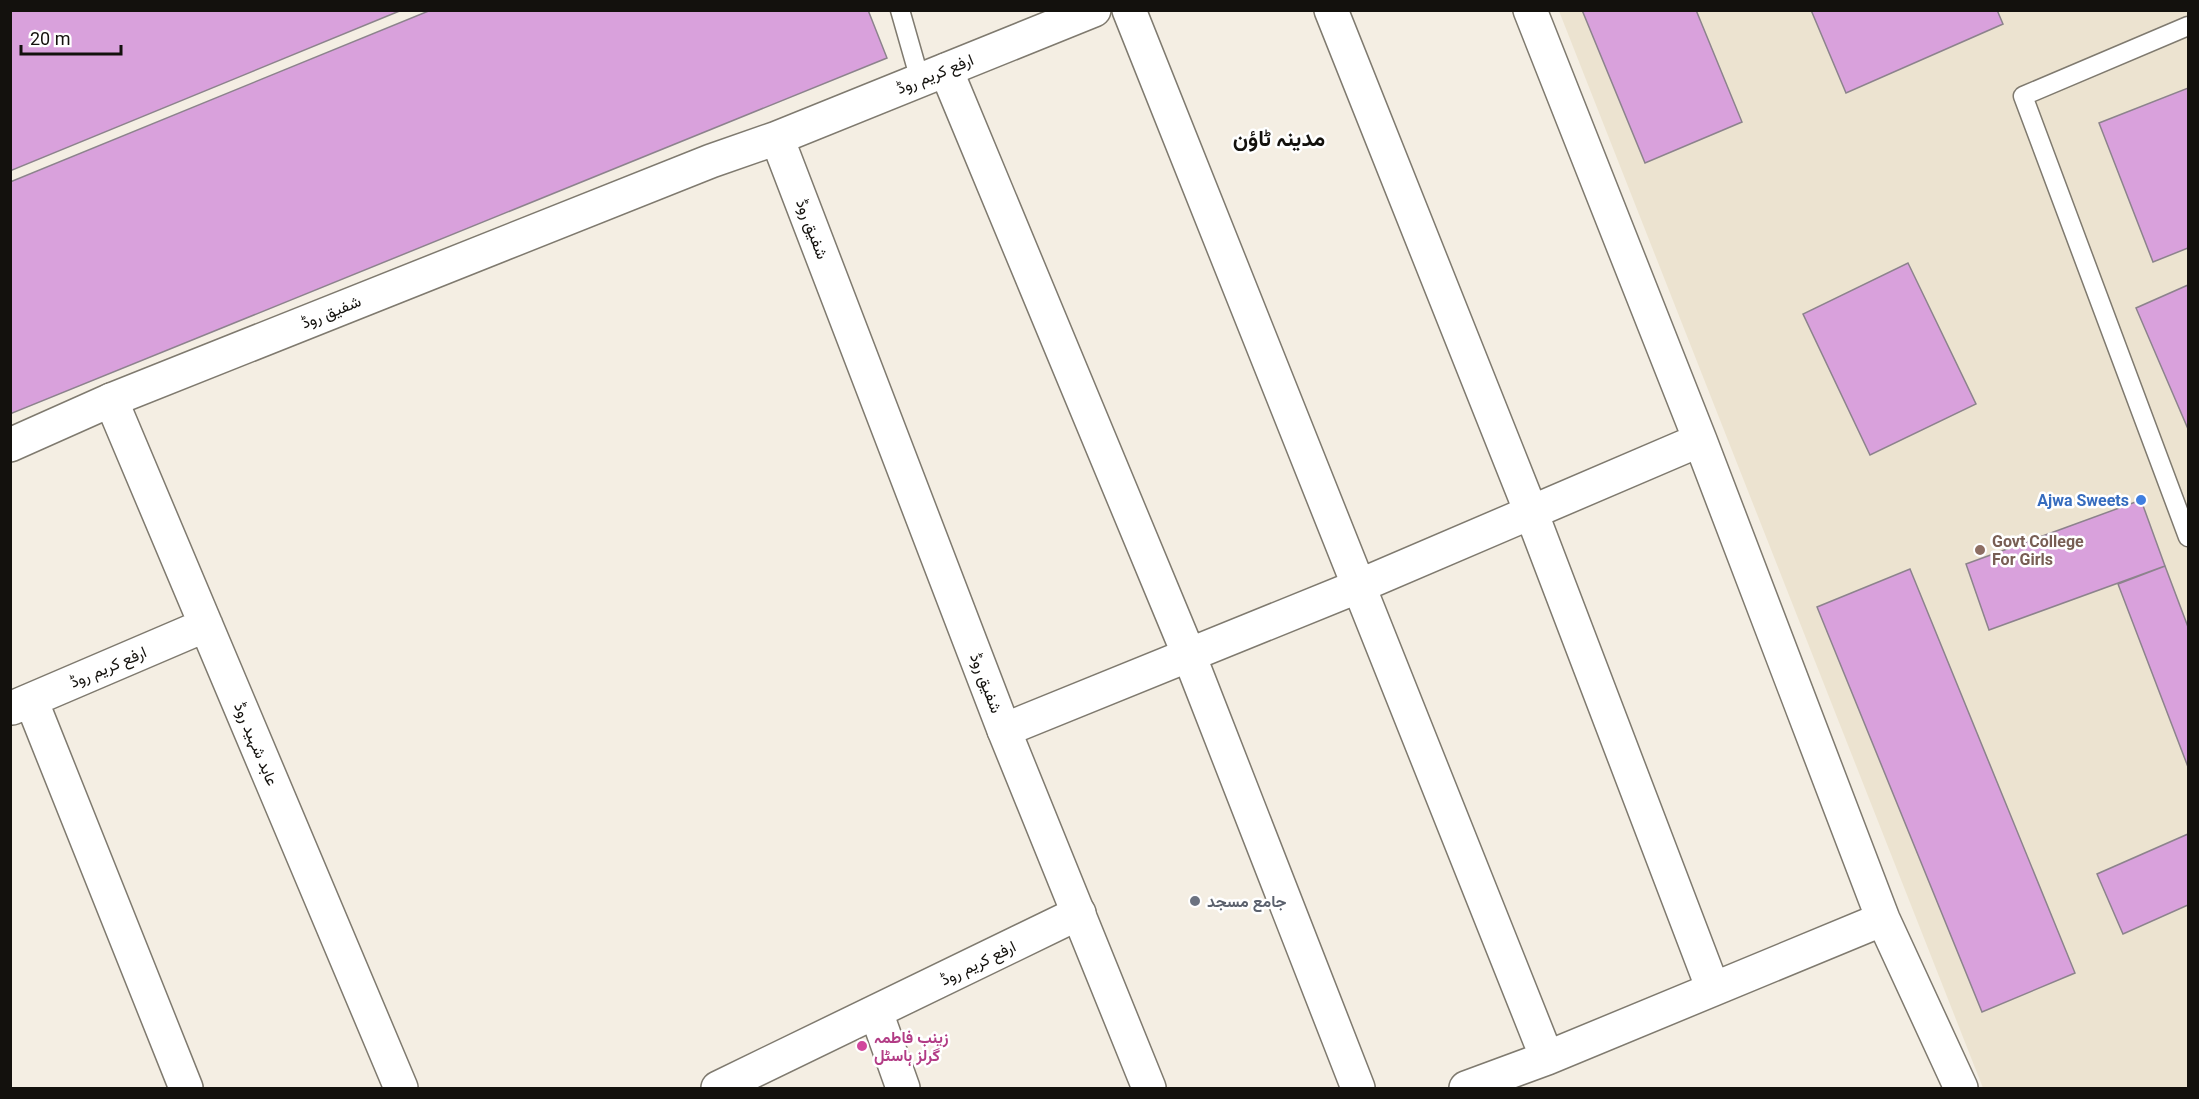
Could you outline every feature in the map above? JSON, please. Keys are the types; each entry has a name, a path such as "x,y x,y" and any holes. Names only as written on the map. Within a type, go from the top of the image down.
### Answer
{"street":[{"name":"ارفع کریم روڈ","path":"777,138 1094,10"},
{"path":"1129,10 1547,1058"},
{"path":"1331,10 1531,512 1713,989"},
{"path":"1530,10 1700,440 1883,919 1961,1089"},
{"path":"933,75 1189,655 1358,1089"},
{"name":"شفیق روڈ","path":"10,445 111,400 711,161 777,138 1004,730 1149,1089"},
{"name":"عابد شہید روڈ","path":"111,400 401,1089"},
{"path":"1004,730 1359,586 1700,440"},
{"name":"ارفع کریم روڈ","path":"21,704 206,625"},
{"path":"21,704 186,1089"},
{"name":"ارفع کریم روڈ","path":"718,1089 1079,914"},
{"path":"1466,1089 1547,1058 1883,919"},
{"path":"876,1012 903,1089"}],"lane":[{"path":"900,10 933,75"},
{"path":"2188,26 2023,96 2188,537"}],"shaded area":[{"name":"Govt College For Girls","path":"1559,11 2188,11 2188,1088 1983,1088"}],"building":[{"path":"10,10 402,10 10,171"},
{"path":"431,10 868,10 887,58 10,414 10,182"},
{"path":"1582,10 1696,10 1742,122 1645,163"},
{"path":"1811,10 1997,10 2003,24 1846,93"},
{"path":"2188,88 2188,248 2153,262 2099,123"},
{"path":"1908,263 1976,404 1870,455 1803,314"},
{"path":"2188,285 2188,429 2136,308"},
{"path":"2141,500 2165,566 1989,630 1966,564"},
{"path":"2165,566 2188,627 2188,767 2118,584"},
{"path":"1910,569 2075,973 1982,1012 1817,607"},
{"path":"2188,834 2188,905 2123,934 2097,874"}],"place":[{"name":"Ajwa Sweets","path":"2141,500"},
{"name":"Govt College For Girls","path":"1980,550"},
{"name":"جامع مسجد","path":"1195,901"},
{"name":"زینب فاطمہ گرلز ہاسٹل","path":"862,1046"}],"district":[{"name":"مدینہ ٹاؤن","path":"1279,138"}]}
